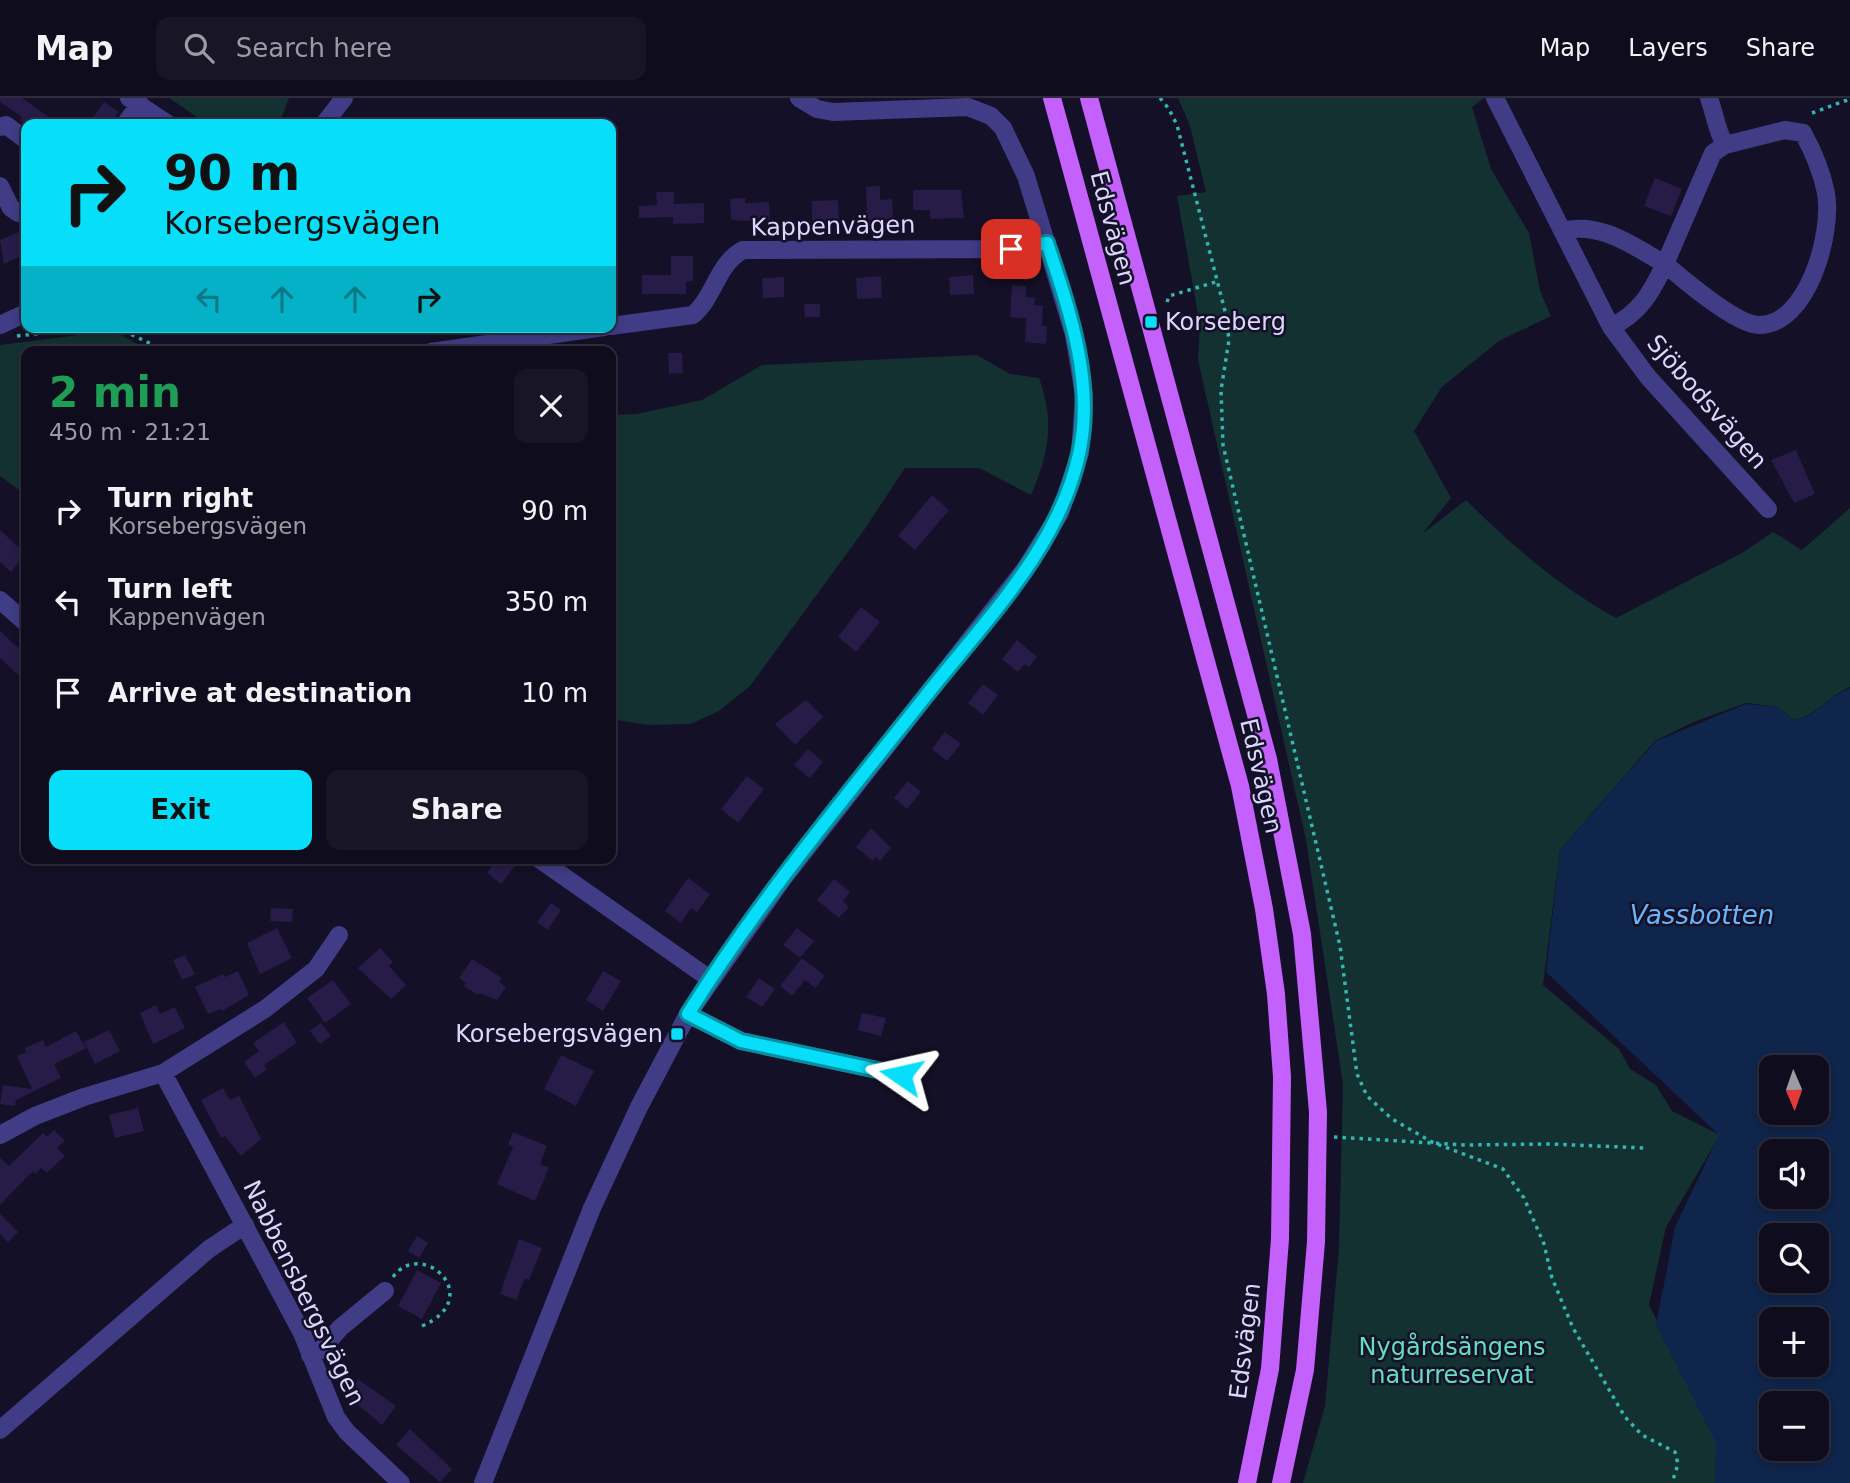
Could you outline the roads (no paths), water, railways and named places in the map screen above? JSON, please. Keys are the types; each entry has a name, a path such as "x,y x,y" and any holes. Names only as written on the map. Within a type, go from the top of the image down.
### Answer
{"main road":[{"name":"Edsvägen","path":"1052,98 1240,786 1266,921 1282,1077 1280,1239 1270,1369 1247,1483"},
{"name":"Edsvägen","path":"1090,98 1268,759 1302,934 1315,1052 1316,1242 1305,1370 1281,1483"}],"street":[{"path":"328,119 344,98"},
{"path":"483,1483 601,1188 639,1107 688,1014 782,880 1017,580 1060,513 1080,453 1084,396 1074,335 1047,243 1013,144 991,116 968,107 950,106 817,110 799,98"},
{"path":"1562,231 1575,228 1610,233 1665,264 1727,313 1758,325 1774,322 1792,312 1807,288 1823,246 1826,194 1803,133 1785,130 1725,145 1716,130 1715,114 1709,98"},
{"name":"Sjöbodsvägen","path":"1497,99 1611,327 1648,377 1768,509"},
{"path":"127,119 134,101 161,119"},
{"path":"0,127 6,125 21,137"},
{"name":"Sjöbodsvägen","path":"1611,327 1629,318 1647,300 1713,153 1725,145"},
{"path":"0,186 11,208 18,213 21,212"},
{"name":"Kappenvägen","path":"616,325 693,315 701,308 729,257 743,250 1011,249 1047,243"},
{"path":"0,325 21,315"},
{"path":"473,346 562,333"},
{"path":"0,600 21,619"},
{"path":"546,864 710,979"},
{"path":"0,1135 35,1116 84,1097 163,1073 265,1009 316,969 339,934"},
{"path":"688,1014 741,1041 901,1075"},
{"name":"Nabbensbergsvägen","path":"163,1073 310,1355 336,1417 347,1433 401,1483"},
{"path":"0,1430 209,1249 244,1225"},
{"path":"310,1355 321,1350 340,1328 385,1291"}],"water":[{"name":"Vassbotten","path":"1850,688 1850,1483 1715,1483 1716,1443 1656,1325 1675,1227 1719,1135 1546,972 1560,850 1656,741 1746,704 1778,707 1793,720 1810,714"}],"place":[{"name":"Korseberg","path":"1151,322"},
{"name":"Korsebergsvägen","path":"677,1034"}],"park label":[{"name":"Nygårdsängens naturreservat","path":"1452,1361"}]}
